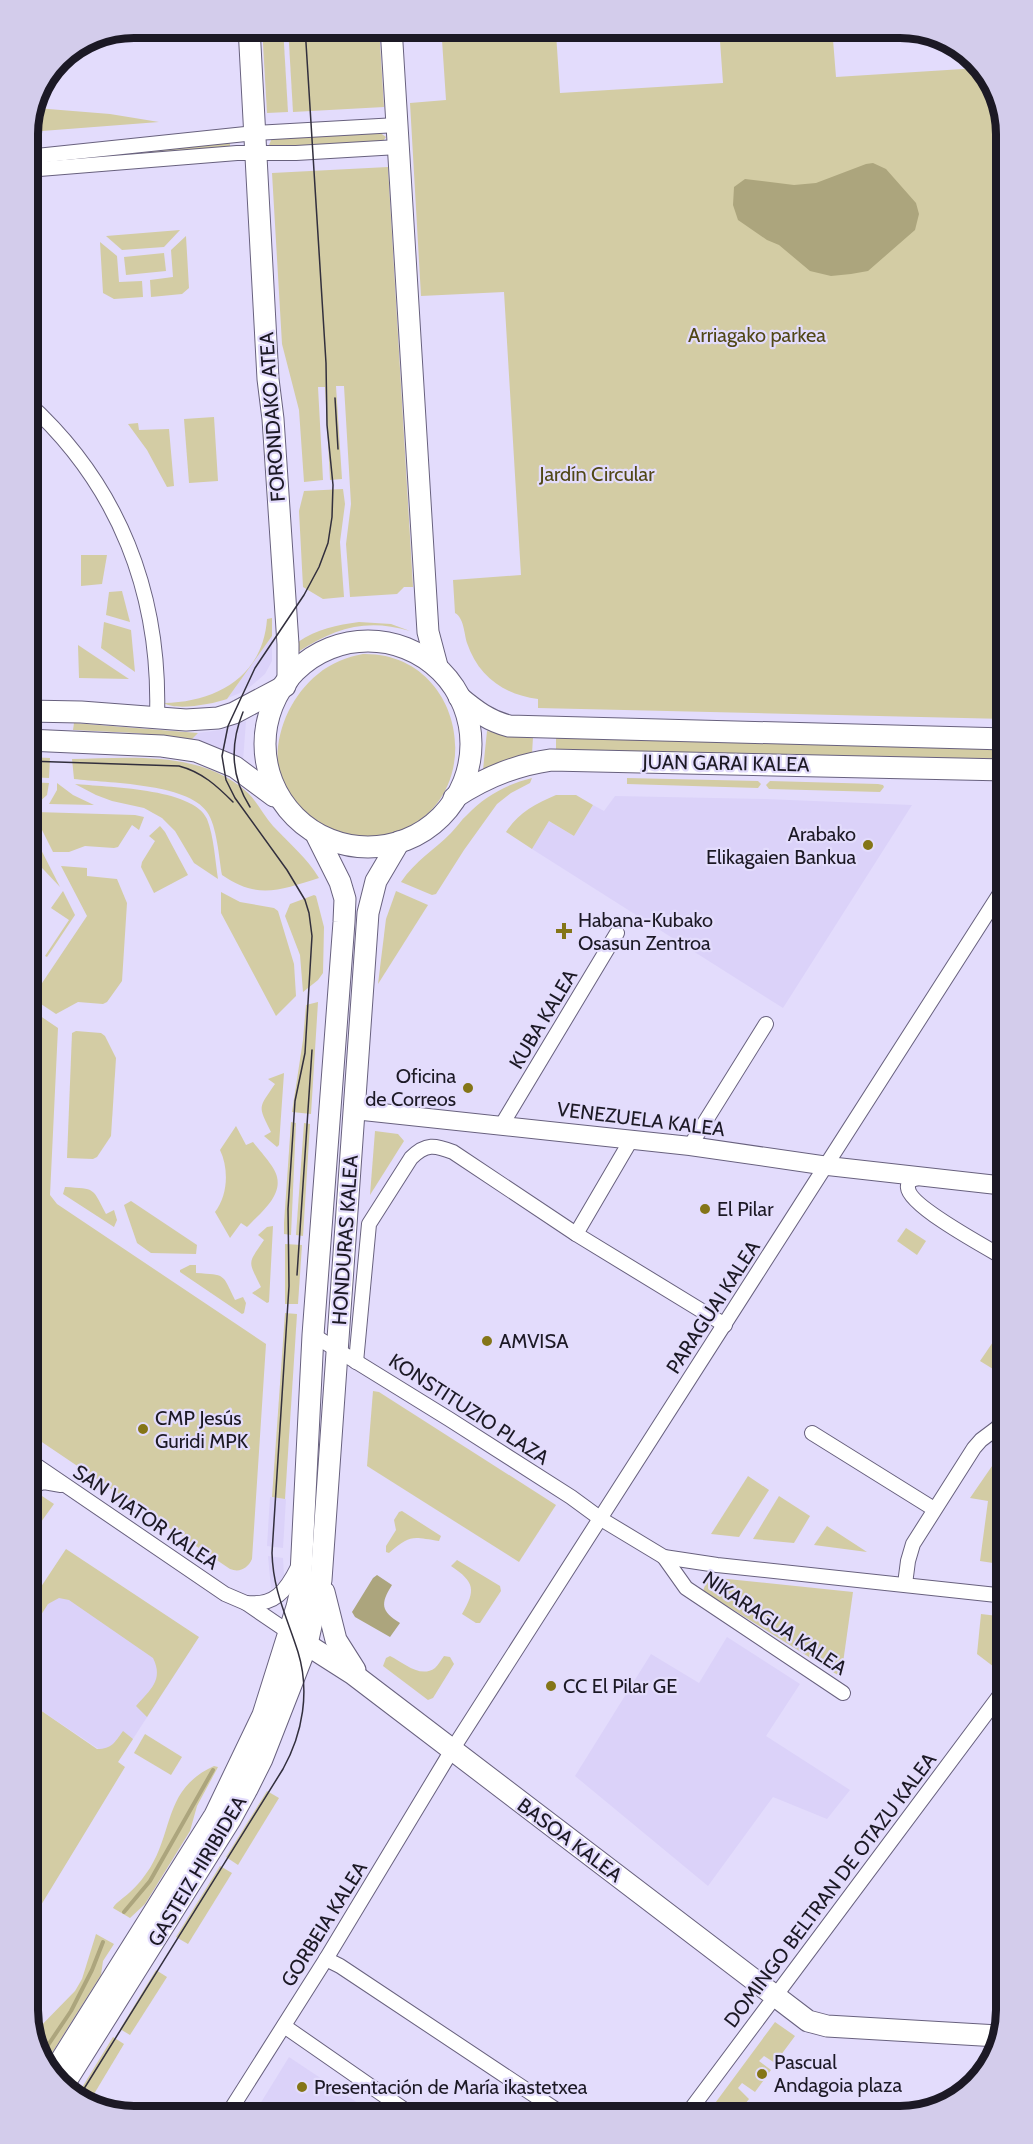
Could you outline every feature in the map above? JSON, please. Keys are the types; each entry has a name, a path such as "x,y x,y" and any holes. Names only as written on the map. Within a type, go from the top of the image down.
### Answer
{"main road":[{"name":"FORONDAKO ATEA","path":"250,38 268,379 273,418 288,644 287,683"},
{"path":"392,38 428,632 437,666"},
{"path":"38,712 186,720 218,718 234,713 287,683 316,657 340,645 367,639 382,639 419,652 437,666 459,697 464,710 469,740 464,777 454,798 432,823 399,842 357,847 316,836 286,812 274,796 235,766 196,751 162,746 38,740"},
{"path":"274,796 268,777 267,742 276,707 287,683"},
{"name":"JUAN GARAI KALEA","path":"459,697 481,715 496,723 509,726 996,739"},
{"name":"JUAN GARAI KALEA","path":"454,798 477,784 509,770 551,760 996,770"},
{"name":"HONDURAS KALEA","path":"299,1639 313,1335 345,899 337,874 316,836"},
{"name":"HONDURAS KALEA","path":"299,1639 321,1580 368,912 376,881 399,842"},
{"name":"BASOA KALEA","path":"321,1580 336,1640 367,1685"},
{"name":"BASOA KALEA","path":"299,1639 367,1685 808,2021 817,2024 992,2036"},
{"name":"GASTEIZ HIRIBIDEA","path":"67,2080 231,1820 261,1759 286,1673 299,1639"},
{"path":"286,1673 319,1668 347,1670"},
{"name":"GASTEIZ HIRIBIDEA","path":"56,2067 215,1815 286,1673"}],"street":[{"path":"38,156 255,133 397,125"},
{"path":"38,169 237,153 398,147"},
{"path":"38,413 63,438 92,474 112,507 136,563 149,615 158,686 157,717"},
{"name":"PARAGUAI KALEA","path":"452,1750 828,1166 996,900"},
{"name":"KUBA KALEA","path":"501,1126 617,933"},
{"path":"690,1146 766,1024"},
{"name":"VENEZUELA KALEA","path":"354,1110 690,1146 828,1166 996,1185"},
{"path":"576,1234 631,1140"},
{"path":"357,1362 369,1224 411,1158 418,1151 427,1147 438,1146 453,1152 576,1234 725,1325"},
{"path":"921,1177 911,1180 907,1186 908,1191 917,1202 930,1213 996,1253"},
{"name":"KONSTITUZIO PLAZA","path":"313,1335 664,1557"},
{"path":"905,1584 913,1544 974,1448 996,1429"},
{"path":"812,1433 934,1509"},
{"name":"SAN VIATOR KALEA","path":"38,1467 225,1594 246,1603 299,1639"},
{"path":"38,1483 44,1482 65,1486"},
{"path":"664,1557 717,1565 996,1595"},
{"name":"NIKARAGUA KALEA","path":"664,1557 686,1588 843,1693"},
{"path":"246,1603 264,1604 278,1596 291,1581 301,1563"},
{"name":"DOMINGO BELTRAN DE OTAZU KALEA","path":"695,2106 774,1996 996,1700"},
{"name":"GORBEIA KALEA","path":"233,2106 326,1959 452,1750"},
{"path":"326,1959 340,1966 546,2106"},
{"path":"284,2026 399,2106"}],"shaded area":[{"path":"873,163 886,169 916,203 919,214 915,230 868,271 831,276 810,271 779,245 767,240 738,220 733,205 734,187 745,179 794,185 816,183"},
{"path":"272,636 272,661 265,674 251,686 228,698"},
{"path":"246,721 243,761 219,748 191,740 198,733 221,730"},
{"path":"615,796 912,805 783,1008 532,849 549,821 574,836 593,805 604,811"},
{"path":"270,1497 286,1499 283,1548 267,1546"},
{"path":"268,1556 283,1558 284,1575 279,1584 271,1589"},
{"path":"64,1558 193,1646 118,1762 38,1708 38,1597"},
{"path":"377,1575 392,1585 384,1607 389,1615 400,1623 390,1637 355,1617 352,1612"},
{"path":"727,1637 800,1684 766,1736 850,1790 827,1819 773,1797 708,1886 575,1776 651,1654 699,1683"},
{"name":"Presentación de María ikastetxea","path":"289,2057 362,2106 259,2106"}],"green space":[{"path":"263,38 284,38 288,112 267,113"},
{"path":"289,38 380,38 384,107 293,112"},
{"name":"Arriagako parkea","path":"556,38 560,93 723,83 720,38 833,38 836,77 970,69 983,85 994,115 996,133 996,719 538,708 538,699 514,693 494,682 485,674 472,655 462,622 455,613 453,580 521,575 504,292 421,296 410,103 446,100 442,40"},
{"path":"41,108 110,114 159,122 38,131"},
{"path":"379,132 386,137 383,141 275,148 269,145 272,138"},
{"path":"230,143 230,148 38,166 38,160"},
{"path":"388,167 413,587 404,587 397,594 350,597 346,544 351,504 344,386 336,386 342,479 330,480 325,387 318,387 323,480 304,482 299,410 282,344 272,173"},
{"path":"180,230 164,247 122,250 106,236"},
{"path":"186,236 189,288 182,294 151,297 150,280 173,277 171,250"},
{"path":"100,242 117,256 119,282 142,281 143,297 114,299 103,293"},
{"path":"164,253 166,271 126,275 124,257"},
{"path":"214,417 218,481 189,483 184,419"},
{"path":"138,423 139,430 169,429 174,486 167,487 147,450 128,424"},
{"path":"343,489 345,504 340,542 344,597 323,599 303,587 299,511 304,491"},
{"path":"81,555 107,555 102,584 81,586"},
{"path":"122,591 130,622 106,615 109,592"},
{"path":"272,618 272,636 227,699 186,707 164,703 202,697 234,682 257,656 264,639 267,619"},
{"path":"104,622 131,630 135,672 101,648"},
{"path":"359,622 391,624 410,631 379,625 351,628 338,631 298,652 298,642 312,634 335,626"},
{"path":"78,645 129,679 79,678"},
{"path":"363,654 399,660 427,678 445,704 454,734 454,766 442,796 420,820 386,835 367,838 339,834 312,822 295,807 284,790 278,770 278,749 282,728 290,708 303,689 328,667"},
{"path":"74,723 198,733 191,740 135,733 73,730"},
{"path":"487,731 510,736 533,737 532,754 483,770"},
{"path":"556,738 996,749 996,761 556,751"},
{"path":"38,757 50,758 49,778 38,778"},
{"path":"72,759 165,760 209,769 230,779 252,797 270,822 319,878 281,889 269,890 247,888 235,883 222,875 213,825 207,812 197,802 183,795 145,786 74,779"},
{"path":"532,778 530,783 497,804 436,894 432,895 401,882 412,868 481,802 505,787"},
{"path":"627,778 758,781 761,784 758,788 627,784"},
{"path":"770,781 878,784 884,787 880,792 769,789 766,785"},
{"path":"38,782 49,783 47,795 38,803"},
{"path":"57,783 73,795 94,805 49,804 57,790"},
{"path":"75,784 127,788 167,795 199,809 207,819 209,826 218,879 194,863 175,831 162,818 144,808 112,801"},
{"path":"556,795 576,795 593,805 574,836 549,821 532,849 506,832 516,819 528,810"},
{"path":"38,812 144,817 139,830 132,825 118,847 85,846 69,852 53,852 38,822"},
{"path":"160,826 188,875 154,893 141,867 155,841 149,836"},
{"path":"38,844 60,887 38,864"},
{"path":"61,866 87,868 87,876 117,879 127,903 122,981 107,1002 103,1004 78,1002 56,1014 38,1002 38,989 87,916"},
{"path":"63,891 75,915 47,957 45,956 69,920 51,908"},
{"path":"396,891 428,905 378,984 386,919"},
{"path":"221,892 240,902 274,908 278,911 294,964 296,996 276,1016 221,913"},
{"path":"314,895 324,927 323,973 303,992 300,955 285,916 290,904"},
{"path":"318,1002 311,1114 292,1112 306,1005"},
{"path":"38,1014 58,1028 50,1195 57,1204 266,1344 252,1559 243,1569 230,1569 38,1439"},
{"path":"76,1031 101,1033 105,1036 116,1058 111,1136 97,1157 93,1159 67,1158 72,1033"},
{"path":"284,1073 279,1145 277,1147 264,1136 271,1132 262,1107 265,1098 275,1084 268,1079"},
{"path":"291,1122 296,1123 291,1235 284,1234 284,1223"},
{"path":"304,1123 310,1124 303,1236 296,1235"},
{"path":"236,1126 246,1145 253,1142 271,1164 278,1184 273,1198 263,1211 247,1227 241,1223 230,1238 215,1212 223,1198 226,1182 225,1165 220,1150"},
{"path":"375,1131 398,1134 404,1141 370,1195"},
{"path":"65,1187 92,1191 106,1214 114,1210 117,1220 114,1227 63,1194"},
{"path":"131,1201 197,1245 196,1254 151,1253 137,1243 124,1205"},
{"path":"273,1226 269,1302 267,1303 252,1293 261,1287 251,1263 264,1240 258,1235 267,1227"},
{"path":"906,1228 926,1241 917,1255 897,1241"},
{"path":"285,1244 302,1245 298,1304 285,1304"},
{"path":"190,1265 196,1265 196,1273 222,1277 235,1300 243,1297 246,1303 244,1313 242,1314 180,1272"},
{"path":"285,1313 297,1314 285,1499 272,1497"},
{"path":"996,1338 996,1371 980,1361"},
{"path":"373,1391 379,1392 556,1505 519,1562 367,1466"},
{"path":"996,1460 996,1563 980,1561 988,1501 970,1498"},
{"path":"748,1476 769,1490 739,1537 711,1534"},
{"path":"42,1496 54,1504 41,1522 38,1520 38,1497"},
{"path":"779,1496 810,1516 794,1543 753,1539"},
{"path":"402,1511 441,1536 439,1541 412,1538 389,1553 386,1552 386,1546 396,1530 394,1520"},
{"path":"827,1526 867,1552 814,1545"},
{"path":"66,1549 199,1637 147,1717 136,1706 156,1679 156,1666 153,1658 69,1600 59,1598 48,1604 38,1620 38,1591"},
{"path":"457,1560 500,1586 501,1591 480,1623 462,1614 470,1599 471,1587 465,1577 451,1566"},
{"path":"708,1577 853,1592 841,1677 703,1591"},
{"path":"981,1614 996,1616 996,1668 977,1654"},
{"path":"390,1656 423,1672 435,1668 444,1656 450,1657 454,1664 433,1698 428,1700 383,1666 386,1658"},
{"path":"38,1709 97,1749 110,1746 123,1731 133,1739 118,1762 125,1767 38,1910"},
{"path":"145,1734 182,1757 171,1775 134,1753"},
{"path":"214,1766 218,1767 197,1806 190,1831 145,1904 130,1918 113,1908 135,1887 150,1868 158,1853 172,1811 186,1786 198,1775"},
{"path":"267,1791 279,1798 238,1865 226,1857"},
{"path":"220,1866 232,1873 188,1944 176,1937"},
{"path":"96,1934 114,1944 103,1961 101,1975 50,2056 39,2028 75,1991 82,1979"},
{"path":"156,1970 167,1977 130,2035 120,2029"},
{"path":"775,2022 795,2036 775,2063 764,2056 759,2061 771,2070 755,2092 742,2083 738,2088 749,2099 744,2106 713,2106"},
{"path":"113,2037 124,2044 92,2097 80,2090"}],"waterway":[{"path":"124,1912 150,1881 213,1770"},
{"path":"46,2048 71,2011 92,1970 103,1942"}],"tram line":[{"path":"82,2091 283,1769 300,1726 304,1697 302,1667 281,1604 272,1553 289,1286 288,1209 295,1101 305,1053 312,936 305,900 287,870 235,798 226,780 222,756 228,726 255,668 304,595 319,567 328,543 332,517 333,485 327,425 326,363 306,38"},
{"path":"335,398 338,449"},
{"path":"243,712 236,736 234,760 239,784 250,807"},
{"path":"38,761 179,766 202,776 233,802"},
{"path":"297,1275 312,1050"}],"place":[{"name":"Arabako Elikagaien Bankua","path":"868,845"},
{"name":"Habana-Kubako Osasun Zentroa","path":"564,931"},
{"name":"Oficina de Correos","path":"468,1088"},
{"name":"El Pilar","path":"705,1209"},
{"name":"AMVISA","path":"487,1341"},
{"name":"CMP Jesús Guridi MPK","path":"143,1429"},
{"name":"CC El Pilar GE","path":"551,1686"},
{"name":"Pascual Andagoia plaza","path":"762,2074"},
{"name":"Presentación de María ikastetxea","path":"302,2087"}],"park label":[{"name":"Jardín Circular","path":"597,474"}]}
